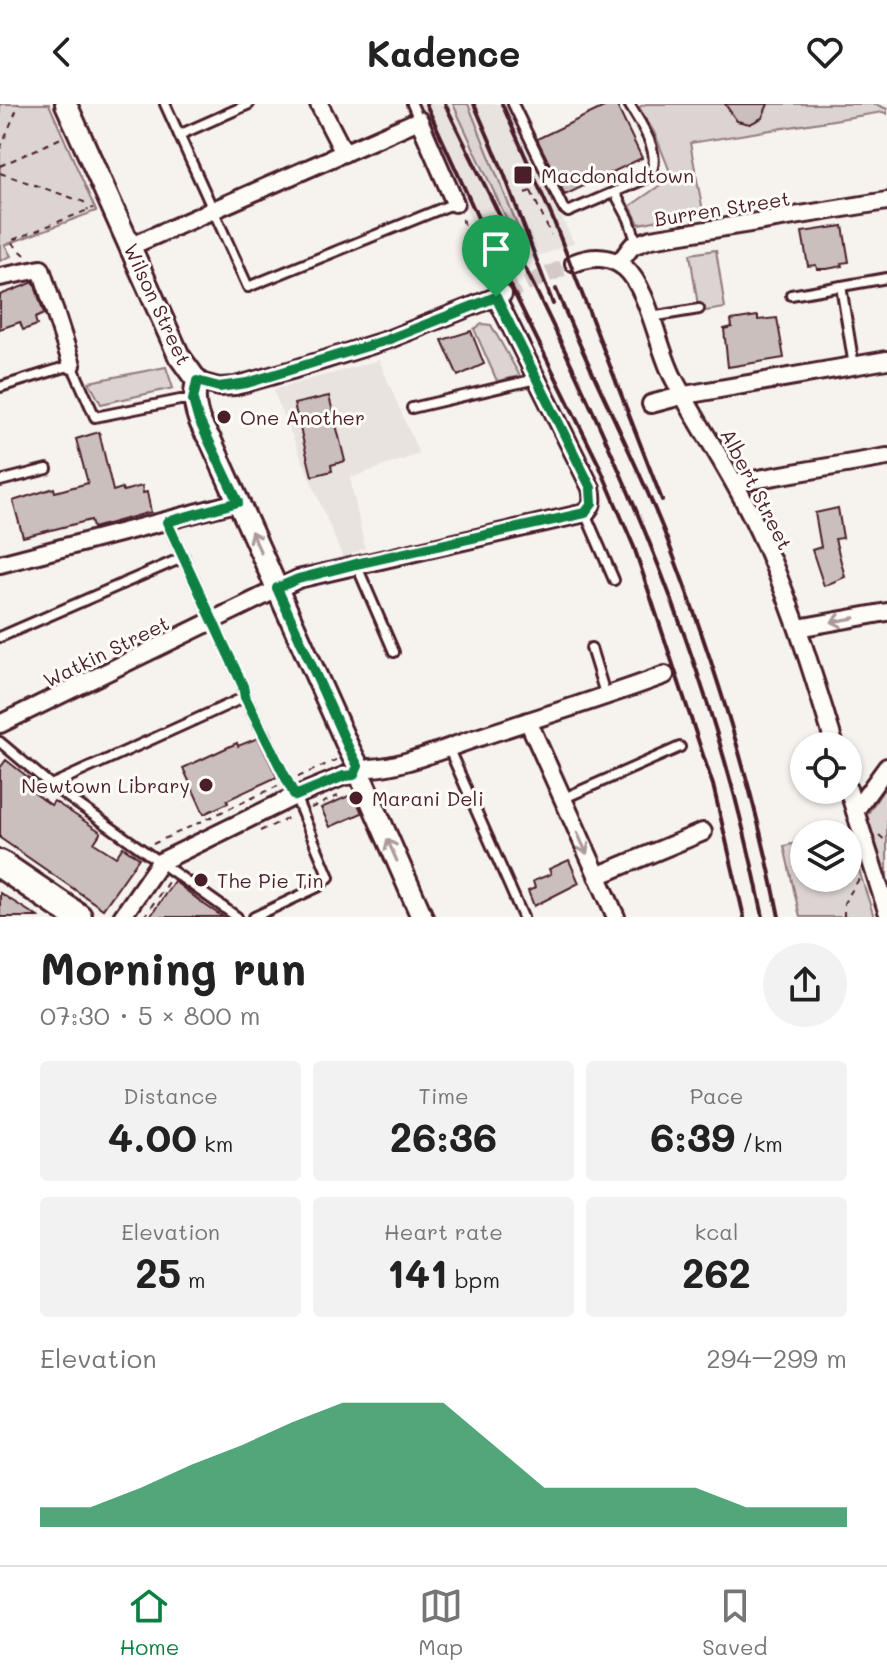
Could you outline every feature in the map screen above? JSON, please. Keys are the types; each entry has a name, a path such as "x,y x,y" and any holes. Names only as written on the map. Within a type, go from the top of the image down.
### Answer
{"highway":[{"path":"0,864 78,917"}],"street":[{"name":"Wilson Street","path":"66,104 195,391 203,430 211,441 362,773 422,917"},
{"path":"319,104 344,153"},
{"path":"131,246 344,153 416,112 455,203"},
{"name":"Burren Street","path":"619,263 630,247 659,238 887,201"},
{"path":"574,263 595,257 619,263"},
{"name":"Albert Street","path":"619,263 637,283 674,379 753,519 798,628 831,732"},
{"path":"0,277 41,269 72,365"},
{"path":"195,391 247,383 387,340 497,293 591,488 589,509"},
{"path":"651,404 685,395 887,360"},
{"path":"735,483 887,457"},
{"path":"0,564 238,502"},
{"name":"Watkin Street","path":"0,724 298,579 589,509"},
{"path":"798,628 887,612"},
{"path":"122,917 160,862 298,804 344,776 448,747 665,675"},
{"path":"528,721 616,917"},
{"path":"855,811 887,767"},
{"path":"853,804 887,911"},
{"path":"597,876 703,832"}],"lane":[{"path":"165,104 248,287 455,203"},
{"path":"179,135 249,104"},
{"path":"513,104 563,208 568,212 647,178 654,168 653,153 629,104"},
{"path":"615,193 629,219 637,244"},
{"path":"791,295 887,278"},
{"path":"841,286 854,366"},
{"path":"650,317 699,309"},
{"path":"0,387 72,365 95,417 180,400 195,391"},
{"path":"412,408 536,379"},
{"path":"0,481 47,469"},
{"path":"589,509 614,580"},
{"path":"167,522 329,877 318,887 254,917"},
{"path":"0,637 184,557"},
{"path":"356,564 394,652"},
{"path":"591,648 606,697"},
{"path":"51,785 245,697"},
{"path":"0,742 51,785 237,917"},
{"path":"448,747 523,917"},
{"path":"562,799 680,747"}],"path":[{"path":"0,149 19,104"},
{"path":"41,269 10,241 89,210 84,202 0,173 0,166 63,137"},
{"path":"525,193 536,189"},
{"path":"531,191 551,235"},
{"path":"455,203 497,293"},
{"path":"511,222 524,248"},
{"path":"507,270 509,276"},
{"path":"249,836 298,804 337,796"},
{"path":"844,917 844,903 871,861"},
{"path":"144,917 176,873"}],"shaded area":[{"path":"0,104 49,104 96,211 5,245 11,256 0,261"},
{"path":"418,104 507,104 574,243 525,261 500,276 496,275"},
{"path":"453,104 468,104 526,247 521,250"},
{"path":"646,104 875,104 887,109 887,114 883,112 690,143 703,211 639,224 630,206 672,177 655,134 639,107"},
{"path":"716,250 725,308 699,312 690,254"},
{"path":"482,324 491,325 520,376 497,381 474,329"},
{"path":"379,360 419,454 350,478 365,548 343,558 273,390"},
{"path":"166,367 173,388 101,404 89,382"},
{"path":"884,789 887,792 887,879 867,815"},
{"path":"790,844 790,873 784,846"},
{"path":"862,880 874,917 800,917 794,892 862,892"}],"building":[{"path":"610,104 616,104 642,158 565,195 537,139"},
{"path":"725,104 768,104 762,118 750,124 737,121"},
{"path":"843,226 849,262 827,269 808,266 802,232"},
{"path":"34,282 44,314 35,318 37,325 23,330 20,322 0,329 0,295"},
{"path":"758,316 758,320 777,318 784,358 728,367 724,329 732,327 731,320"},
{"path":"471,331 484,364 458,376 442,340"},
{"path":"329,396 345,461 331,465 332,471 312,476 294,404"},
{"path":"99,432 113,491 142,486 143,493 147,492 151,512 93,528 91,520 23,537 13,501 54,488 55,492 88,483 76,439"},
{"path":"838,508 843,538 835,539 845,577 824,586 812,550 821,547 815,513"},
{"path":"258,738 277,777 204,814 183,768 237,743 238,746"},
{"path":"6,760 38,785 33,792 51,805 54,801 101,832 94,843 116,857 123,847 139,858 103,909 0,838 0,768"},
{"path":"351,795 362,813 330,827 321,808"},
{"path":"569,860 579,883 534,906 528,891 535,888 533,881 551,874 549,869"},
{"path":"174,881 205,905 223,917 150,917"},
{"path":"0,893 38,917 0,917"}],"tunnel":[{"path":"504,294 574,263"}],"railway":[{"path":"426,104 489,242 599,465 634,547 713,785 744,917"},
{"path":"445,104 574,371 661,571 719,742 763,917"},
{"path":"474,104 553,304"},
{"path":"502,104 553,219 662,500"},
{"path":"556,289 654,507 701,632 745,773 779,917"}],"place":[{"name":"Macdonaldtown","path":"523,175"},
{"name":"One Another","path":"224,417"},
{"name":"Newtown Library","path":"206,785"},
{"name":"Marani Deli","path":"356,798"},
{"name":"The Pie Tin","path":"201,880"}],"route":[{"path":"496,297 591,488 590,509 585,513 356,564 298,579 277,588 358,766 354,775 344,776 295,796 245,697 243,686 167,522 238,502 198,418 193,400 197,381 219,387 247,383 387,340 496,297"}]}
